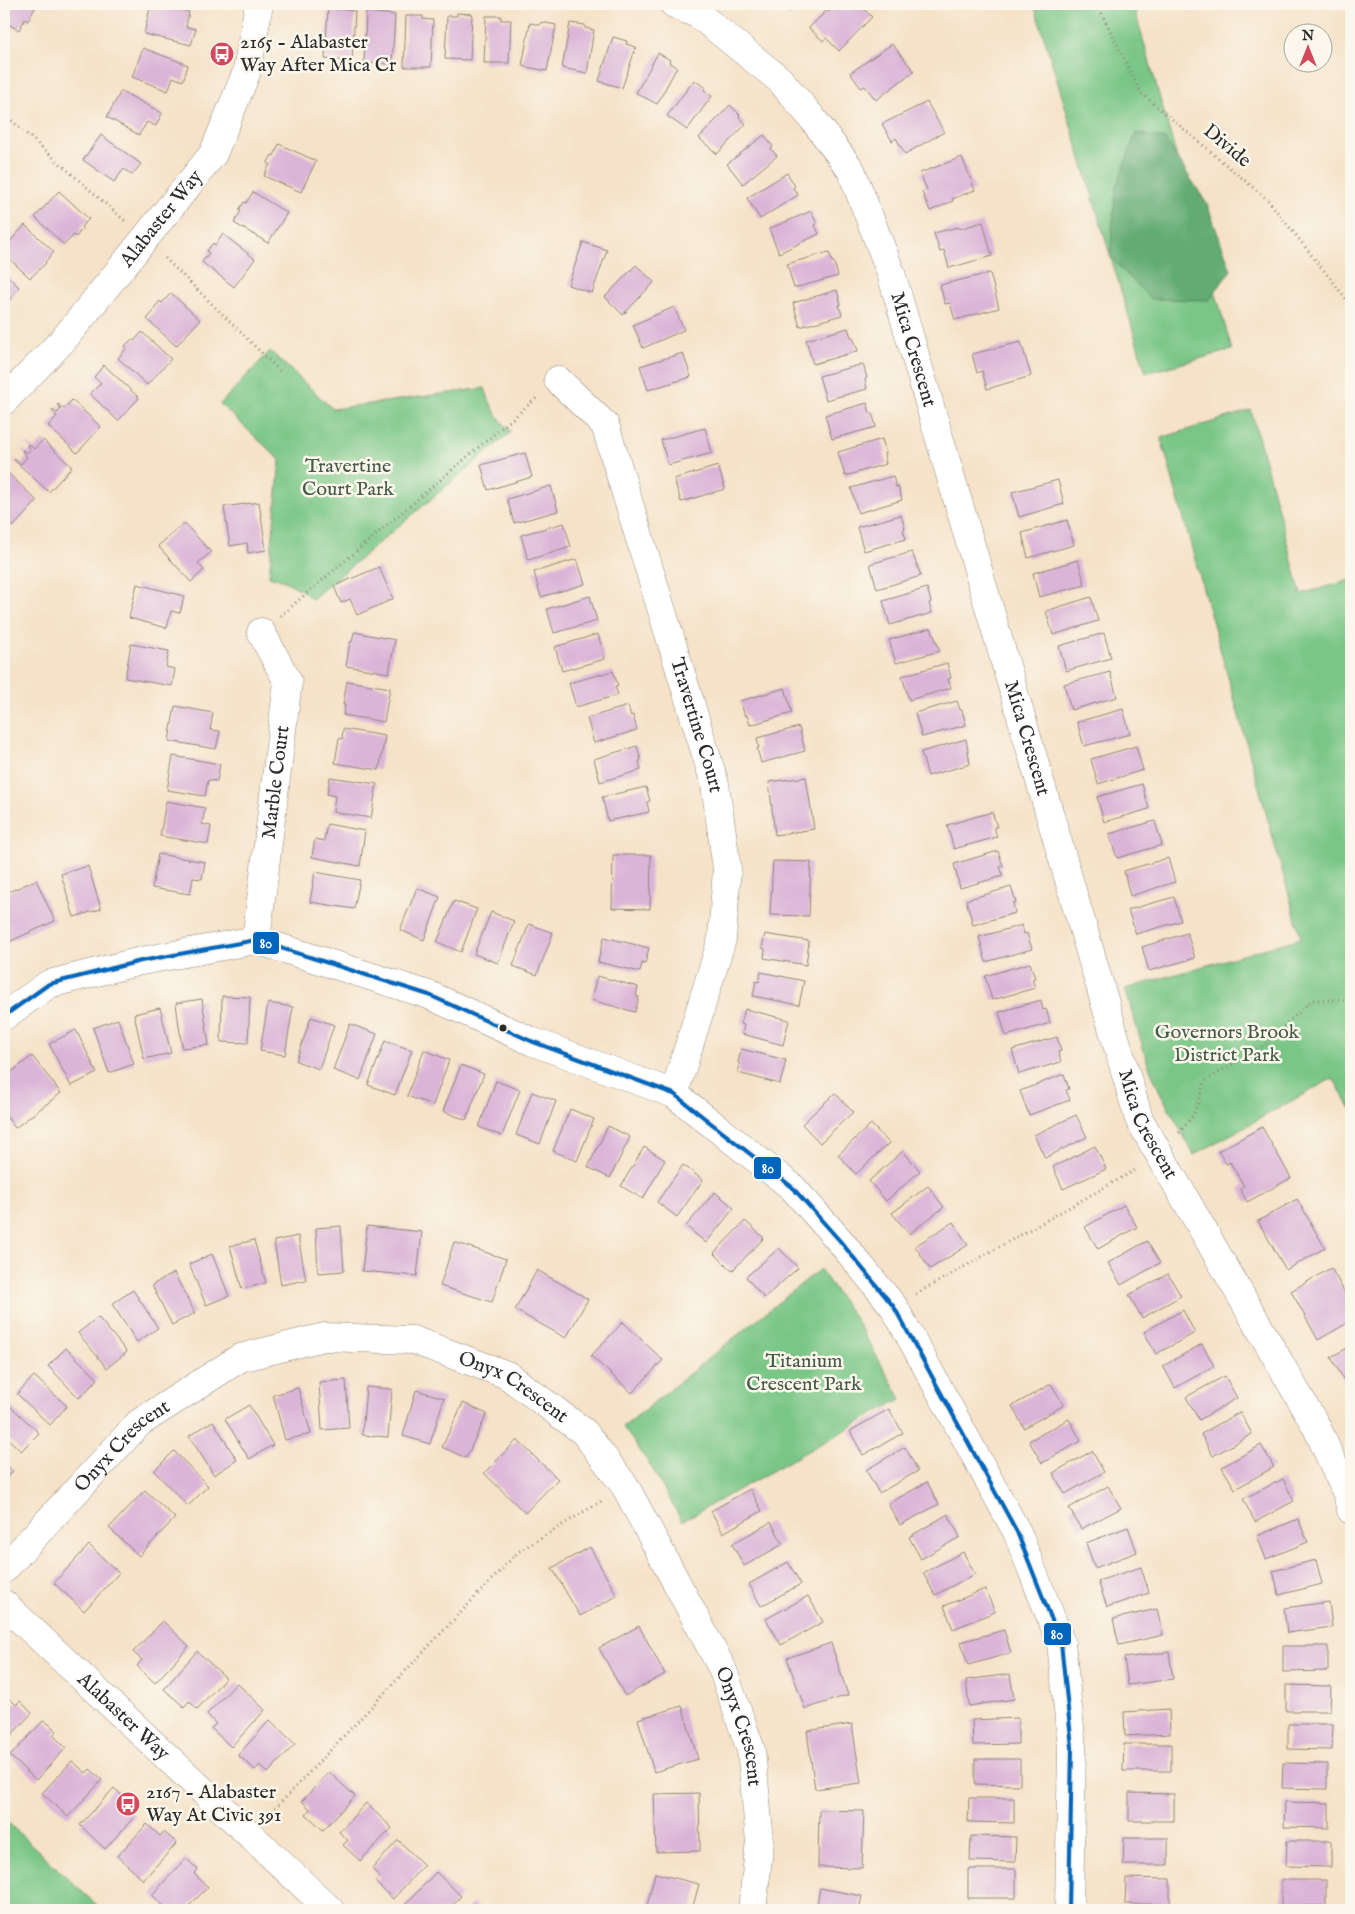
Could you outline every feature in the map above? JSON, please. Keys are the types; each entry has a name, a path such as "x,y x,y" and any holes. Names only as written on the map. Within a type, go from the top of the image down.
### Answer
{"street":[{"name":"Alabaster Way","path":"4,401 64,339 213,154 247,70 259,4"},
{"name":"Mica Crescent","path":"674,4 699,15 780,80 813,119 851,170 894,282 1139,1119 1316,1426 1347,1494 1351,1510"},
{"name":"Travertine Court","path":"558,380 605,425 715,784 727,869 722,939 674,1094"},
{"name":"Marble Court","path":"256,940 288,682 261,632"},
{"path":"4,1016 49,984 141,961 256,940 428,996 532,1041 674,1094 792,1187 840,1240 894,1306 1017,1532 1061,1643 1072,1747 1069,1910"},
{"name":"Onyx Crescent","path":"4,1569 139,1423 240,1358 324,1337 413,1340 507,1375 584,1432 625,1486 722,1668 750,1750 760,1841 752,1910"},
{"name":"Alabaster Way","path":"4,1604 330,1910"}],"path":[{"name":"Divide","path":"1097,4 1141,93 1268,200 1351,305"},
{"path":"261,632 558,380"},
{"path":"894,1306 1161,1156 1194,1114 1205,1081 1264,1045 1312,1000 1351,1000"},
{"path":"250,1836 518,1552 625,1486"}],"green space":[{"path":"1034,4 1133,4 1232,350 1146,373"},
{"path":"1136,133 1165,139 1207,204 1231,270 1209,300 1151,299 1110,257 1116,188"},
{"name":"Travertine Court Park","path":"270,351 333,409 485,388 495,412 511,432 312,599 292,585 269,576 280,460 220,404"},
{"name":"Governors Brook District Park","path":"1251,410 1301,594 1351,580 1351,1109 1333,1078 1194,1155 1159,1090 1148,1064 1125,989 1301,938 1161,438"},
{"name":"Titanium Crescent Park","path":"820,1269 856,1320 901,1399 682,1521 649,1463 623,1427"},
{"path":"4,1819 102,1910 4,1910"}],"building":[{"path":"4,4 37,4 28,21 25,19 19,30 4,22"},
{"path":"151,4 189,12 186,27 196,29 191,45 144,34"},
{"path":"780,4 797,4 790,12"},
{"path":"836,4 859,4 872,17 839,51 826,38 823,41 809,28"},
{"path":"328,8 355,11 352,61 325,59"},
{"path":"366,12 395,15 392,64 364,63"},
{"path":"457,13 472,14 470,60 445,59 447,16 457,16"},
{"path":"406,16 423,16 423,19 433,20 431,67 404,67"},
{"path":"486,16 501,16 501,20 511,20 509,63 484,63"},
{"path":"541,22 556,25 547,71 522,66 530,23 540,25"},
{"path":"570,23 585,25 585,28 594,30 587,73 562,68"},
{"path":"613,37 627,41 626,44 636,47 622,88 599,81"},
{"path":"892,44 914,71 876,100 865,86 861,88 850,73"},
{"path":"143,48 188,65 183,81 173,77 168,91 132,77"},
{"path":"658,53 670,60 669,63 677,67 657,104 636,93"},
{"path":"694,80 706,88 704,90 712,96 687,130 667,116"},
{"path":"121,91 162,113 156,126 147,122 139,135 107,117"},
{"path":"927,102 944,132 905,154 896,138 892,141 882,124"},
{"path":"730,105 746,124 717,154 699,138"},
{"path":"101,135 141,164 132,175 124,169 114,182 83,160"},
{"path":"764,135 777,156 743,184 727,164"},
{"path":"279,144 316,161 301,192 264,176 270,164 267,164 272,155 274,156"},
{"path":"962,157 975,190 952,199 953,201 930,211 922,192 927,190 920,173"},
{"path":"787,173 798,195 760,219 747,198"},
{"path":"59,191 89,219 81,227 82,229 76,237 74,235 64,245 35,217"},
{"path":"253,192 287,213 268,243 234,223 241,211 239,210"},
{"path":"811,211 819,234 779,253 769,229"},
{"path":"983,222 992,256 949,268 944,250 940,252 934,233 958,227 959,229"},
{"path":"25,225 54,252 46,263 30,278 4,254 4,248"},
{"path":"223,234 255,259 234,287 202,262 209,253 207,251 213,243 215,245"},
{"path":"583,242 607,250 592,293 568,285"},
{"path":"829,252 838,276 794,288 787,264"},
{"path":"636,265 654,282 623,315 605,297"},
{"path":"4,273 19,287 6,304 4,303"},
{"path":"990,273 999,308 955,320 950,303 945,304 940,285"},
{"path":"837,290 842,315 800,327 793,303"},
{"path":"171,293 200,320 176,346 147,319 160,301 162,303"},
{"path":"674,307 684,330 643,348 633,325"},
{"path":"848,328 858,351 813,364 806,340"},
{"path":"142,332 171,359 147,385 118,358 127,348 125,346 132,339 134,341"},
{"path":"1021,342 1031,376 987,389 982,371 977,373 972,354"},
{"path":"683,353 691,377 648,390 640,366"},
{"path":"863,364 867,378 865,379 867,389 826,400 819,376"},
{"path":"104,365 139,398 118,421 90,394 101,383 94,377"},
{"path":"72,400 101,427 77,453 48,426 57,416 52,411 57,413 61,409 57,405 64,409"},
{"path":"867,403 870,413 872,412 876,427 832,439 825,415"},
{"path":"705,428 712,453 668,465 661,440"},
{"path":"882,439 886,453 884,453 886,464 845,476 838,452"},
{"path":"43,440 72,467 49,492 14,460 21,464 27,457 22,451 27,453 31,449 27,445 29,444 34,449"},
{"path":"525,453 532,477 488,490 481,465"},
{"path":"718,466 725,489 681,502 674,479"},
{"path":"4,469 37,501 13,527 4,518 4,478 7,475"},
{"path":"893,476 902,500 858,513 851,488"},
{"path":"1058,480 1064,504 1019,517 1012,492"},
{"path":"551,486 558,511 514,523 507,499"},
{"path":"259,502 266,550 248,553 247,543 230,546 224,507"},
{"path":"901,515 906,539 864,551 857,527"},
{"path":"1067,520 1074,545 1028,558 1022,533"},
{"path":"184,523 211,552 198,563 204,570 191,582 158,546"},
{"path":"564,523 571,547 528,560 521,535"},
{"path":"912,552 921,576 877,589 870,564"},
{"path":"577,559 585,584 541,597 534,572"},
{"path":"1078,560 1085,585 1039,597 1033,573"},
{"path":"379,567 393,599 357,615 350,599 341,603 334,586"},
{"path":"137,584 184,596 180,613 171,611 167,628 129,618"},
{"path":"927,588 932,613 890,625 883,601"},
{"path":"590,596 597,621 554,633 547,609"},
{"path":"1091,597 1098,621 1053,635 1046,611"},
{"path":"931,628 940,651 896,663 889,640"},
{"path":"354,632 395,640 389,673 346,666 350,642 352,642"},
{"path":"1104,633 1111,658 1066,671 1059,646"},
{"path":"598,634 605,659 562,671 555,647"},
{"path":"131,644 169,651 166,667 175,669 172,686 125,678"},
{"path":"947,663 951,678 948,679 951,688 909,700 902,676"},
{"path":"613,671 618,685 615,686 618,695 576,707 569,683"},
{"path":"1110,672 1117,697 1071,710 1064,684"},
{"path":"347,681 390,688 384,722 343,715"},
{"path":"785,688 792,713 750,725 740,701"},
{"path":"957,701 960,710 962,710 966,725 922,737 915,713"},
{"path":"175,706 213,713 210,730 220,731 216,749 169,741"},
{"path":"628,706 631,716 633,715 637,730 594,743 587,718"},
{"path":"1123,709 1130,734 1084,746 1077,722"},
{"path":"799,727 805,751 761,763 757,748 759,748 757,738"},
{"path":"343,729 385,736 379,770 335,763 339,738 342,739"},
{"path":"966,739 970,764 928,776 921,752"},
{"path":"637,746 641,760 639,761 641,770 600,782 594,759"},
{"path":"1136,746 1143,770 1098,784 1091,759"},
{"path":"173,756 220,764 217,781 208,780 205,796 167,790"},
{"path":"330,777 377,784 371,818 333,812 335,796 327,794"},
{"path":"806,777 814,829 775,835 769,782"},
{"path":"1142,784 1149,809 1104,822 1097,797"},
{"path":"646,787 650,801 647,802 649,812 608,821 602,797"},
{"path":"166,801 205,808 202,824 211,826 208,844 160,836"},
{"path":"992,812 997,827 994,827 997,837 954,849 947,825"},
{"path":"1155,821 1162,845 1117,858 1109,834"},
{"path":"327,824 365,831 360,866 312,857 315,839 324,841"},
{"path":"998,851 1003,866 1000,866 1003,876 960,888 954,864"},
{"path":"158,854 205,862 202,879 193,878 190,894 152,888"},
{"path":"613,855 651,855 650,909 612,908"},
{"path":"1168,858 1175,882 1130,896 1124,871"},
{"path":"773,861 811,862 809,916 770,915"},
{"path":"88,866 101,909 74,917 61,874"},
{"path":"315,872 360,880 354,909 310,902"},
{"path":"36,880 55,921 4,944 4,894"},
{"path":"1011,887 1016,902 1013,903 1015,913 973,925 966,900"},
{"path":"417,888 440,897 424,940 400,930"},
{"path":"1174,897 1181,921 1136,934 1128,910"},
{"path":"454,901 477,909 461,952 437,942"},
{"path":"491,912 514,921 498,963 474,954"},
{"path":"529,924 553,933 537,975 513,966"},
{"path":"1022,925 1024,934 1027,933 1032,949 986,962 979,937"},
{"path":"1187,933 1195,958 1149,971 1142,947"},
{"path":"765,934 809,941 806,965 764,958 765,949 762,948"},
{"path":"604,937 649,948 645,964 642,963 640,972 598,962"},
{"path":"1030,963 1035,978 1032,979 1035,988 992,1000 985,976"},
{"path":"761,972 804,981 799,1005 753,996 756,981 759,982"},
{"path":"597,976 638,987 636,996 639,997 635,1012 591,1000"},
{"path":"222,996 250,997 248,1043 221,1042"},
{"path":"202,999 209,1045 182,1048 176,1003"},
{"path":"1041,1000 1043,1010 1046,1009 1050,1023 1006,1036 999,1012"},
{"path":"268,1003 293,1007 285,1055 260,1051"},
{"path":"160,1008 171,1053 144,1059 134,1014"},
{"path":"745,1009 789,1020 783,1045 742,1034 744,1025 741,1024"},
{"path":"311,1017 334,1025 319,1069 296,1061"},
{"path":"118,1019 134,1064 109,1073 93,1028"},
{"path":"350,1024 377,1034 360,1080 333,1070"},
{"path":"76,1030 97,1073 71,1086 49,1044"},
{"path":"1057,1037 1061,1051 1058,1052 1061,1062 1019,1074 1012,1050"},
{"path":"385,1041 412,1050 395,1095 368,1085"},
{"path":"741,1049 786,1060 780,1084 738,1073"},
{"path":"424,1050 449,1060 433,1105 407,1096"},
{"path":"32,1056 61,1093 15,1128 4,1113 4,1078"},
{"path":"461,1065 484,1074 466,1120 443,1111"},
{"path":"1064,1074 1069,1089 1066,1090 1070,1100 1029,1115 1020,1091"},
{"path":"496,1081 520,1090 502,1136 479,1127"},
{"path":"532,1092 556,1101 540,1144 516,1135"},
{"path":"835,1093 853,1112 820,1143 802,1124"},
{"path":"570,1109 594,1119 577,1161 553,1151"},
{"path":"1076,1115 1087,1137 1045,1158 1034,1135"},
{"path":"871,1124 889,1143 856,1174 838,1155"},
{"path":"608,1126 630,1137 610,1178 588,1167"},
{"path":"1262,1127 1291,1178 1247,1202 1240,1189 1244,1186 1230,1162 1226,1164 1218,1151"},
{"path":"1095,1146 1106,1169 1063,1189 1053,1167"},
{"path":"644,1147 665,1160 643,1199 621,1186"},
{"path":"903,1151 920,1171 886,1201 869,1181"},
{"path":"683,1165 703,1180 677,1217 657,1202"},
{"path":"928,1186 944,1207 909,1234 892,1213"},
{"path":"715,1192 734,1208 706,1243 686,1226"},
{"path":"1297,1199 1325,1248 1286,1270 1258,1221"},
{"path":"1124,1205 1137,1227 1098,1249 1085,1227"},
{"path":"745,1221 764,1238 732,1271 714,1253"},
{"path":"953,1222 968,1245 930,1269 915,1246"},
{"path":"341,1226 344,1271 318,1273 316,1228"},
{"path":"367,1226 422,1232 417,1276 362,1271"},
{"path":"298,1236 306,1280 281,1285 274,1241"},
{"path":"254,1240 266,1283 242,1289 230,1246"},
{"path":"1147,1241 1160,1263 1121,1285 1108,1263"},
{"path":"454,1242 506,1259 492,1302 440,1286"},
{"path":"779,1248 798,1268 764,1298 746,1277"},
{"path":"212,1254 229,1296 206,1305 189,1264"},
{"path":"1331,1268 1351,1304 1351,1321 1318,1340 1291,1291"},
{"path":"537,1270 588,1299 566,1338 515,1310"},
{"path":"174,1273 195,1313 172,1325 152,1285"},
{"path":"1168,1274 1181,1296 1142,1318 1129,1295"},
{"path":"133,1290 158,1328 137,1342 112,1304"},
{"path":"1183,1310 1195,1333 1156,1354 1144,1332"},
{"path":"98,1317 127,1352 107,1368 78,1333"},
{"path":"623,1322 663,1360 632,1393 591,1356"},
{"path":"1202,1344 1214,1366 1175,1388 1163,1366"},
{"path":"1351,1346 1351,1393 1331,1357"},
{"path":"66,1348 98,1379 79,1398 48,1366"},
{"path":"34,1376 67,1406 50,1425 17,1394"},
{"path":"1225,1376 1237,1398 1199,1420 1186,1397"},
{"path":"346,1380 349,1428 322,1430 319,1382"},
{"path":"1051,1384 1064,1405 1024,1428 1012,1406"},
{"path":"366,1387 392,1389 388,1437 362,1435"},
{"path":"298,1388 311,1434 285,1440 273,1395"},
{"path":"416,1390 444,1398 430,1444 403,1436"},
{"path":"6,1402 39,1433 21,1451 4,1435 4,1405"},
{"path":"463,1403 487,1414 466,1458 442,1447"},
{"path":"249,1405 273,1445 249,1459 225,1419"},
{"path":"889,1409 903,1433 863,1455 850,1431"},
{"path":"1240,1412 1252,1434 1213,1456 1201,1434"},
{"path":"1069,1419 1081,1441 1042,1463 1029,1441"},
{"path":"213,1421 237,1460 214,1475 189,1436"},
{"path":"517,1440 558,1479 525,1513 484,1473"},
{"path":"1261,1445 1274,1467 1235,1489 1222,1467"},
{"path":"905,1447 918,1471 879,1493 866,1470"},
{"path":"174,1451 208,1486 188,1506 154,1471"},
{"path":"1092,1451 1104,1472 1065,1494 1053,1473"},
{"path":"4,1463 13,1471 4,1481"},
{"path":"1283,1479 1294,1501 1255,1522 1243,1499"},
{"path":"927,1482 939,1504 900,1525 888,1504"},
{"path":"1108,1486 1121,1508 1081,1529 1069,1508"},
{"path":"750,1489 762,1511 723,1533 711,1511"},
{"path":"145,1490 175,1518 139,1556 109,1528"},
{"path":"948,1514 960,1537 921,1559 909,1537"},
{"path":"1298,1519 1308,1542 1266,1559 1257,1536"},
{"path":"771,1522 783,1544 744,1566 732,1544"},
{"path":"1128,1527 1137,1552 1095,1568 1086,1543"},
{"path":"89,1545 119,1573 84,1611 54,1583"},
{"path":"590,1547 617,1596 580,1616 552,1568"},
{"path":"963,1552 975,1574 935,1595 923,1573"},
{"path":"1316,1560 1322,1584 1279,1595 1273,1571"},
{"path":"788,1562 801,1584 761,1606 749,1584"},
{"path":"1141,1567 1149,1593 1107,1607 1098,1581"},
{"path":"985,1589 995,1612 953,1629 944,1606"},
{"path":"808,1596 823,1622 781,1645 766,1619"},
{"path":"1329,1602 1332,1627 1287,1633 1284,1608"},
{"path":"1157,1609 1163,1635 1119,1645 1113,1619"},
{"path":"163,1621 189,1646 155,1683 137,1666 142,1660 133,1652"},
{"path":"639,1626 665,1674 625,1696 599,1648"},
{"path":"1004,1630 1011,1653 968,1665 961,1642"},
{"path":"831,1643 848,1695 805,1709 787,1658"},
{"path":"1283,1646 1328,1646 1328,1671 1283,1672"},
{"path":"197,1651 226,1678 197,1709 189,1701 184,1707 164,1689"},
{"path":"1169,1652 1173,1679 1128,1685 1124,1658"},
{"path":"1010,1674 1014,1699 969,1706 966,1680"},
{"path":"237,1683 265,1710 231,1747 211,1728 216,1724 207,1714"},
{"path":"1286,1685 1331,1686 1330,1711 1286,1711"},
{"path":"4,1693 16,1705 20,1701 32,1713 4,1743"},
{"path":"682,1706 698,1759 654,1772 638,1719"},
{"path":"1169,1709 1170,1734 1125,1736 1124,1712"},
{"path":"1018,1718 1018,1744 973,1745 972,1720"},
{"path":"44,1720 57,1731 53,1735 66,1748 36,1780 10,1756"},
{"path":"270,1720 295,1744 268,1773 260,1765 255,1770 238,1755"},
{"path":"852,1724 861,1783 815,1789 807,1731"},
{"path":"1288,1724 1333,1724 1332,1750 1288,1749"},
{"path":"1124,1744 1171,1744 1171,1771 1123,1771"},
{"path":"975,1759 1020,1759 1020,1785 975,1784"},
{"path":"72,1761 86,1773 90,1769 102,1780 68,1817 42,1793"},
{"path":"1283,1763 1327,1764 1327,1789 1282,1788"},
{"path":"329,1772 355,1796 323,1830 306,1814 310,1809 302,1801"},
{"path":"114,1788 126,1799 122,1803 135,1816 105,1849 80,1825"},
{"path":"699,1793 700,1851 656,1852 654,1794"},
{"path":"1129,1793 1174,1794 1174,1821 1129,1821"},
{"path":"969,1798 1014,1798 1014,1823 968,1822"},
{"path":"1285,1802 1329,1803 1329,1828 1284,1827"},
{"path":"366,1803 392,1828 360,1861 343,1845 348,1840 339,1832"},
{"path":"819,1810 864,1811 862,1868 818,1867"},
{"path":"147,1824 160,1836 164,1832 177,1843 143,1880 117,1856"},
{"path":"971,1836 1016,1837 1015,1862 970,1861"},
{"path":"1124,1838 1168,1838 1168,1865 1123,1865"},
{"path":"398,1840 424,1865 393,1899 375,1882 380,1877 372,1869"},
{"path":"1287,1841 1331,1841 1331,1867 1286,1866"},
{"path":"186,1858 198,1870 194,1874 208,1887 185,1910 168,1910 152,1895"},
{"path":"968,1869 1016,1869 1016,1898 968,1898"},
{"path":"436,1872 461,1896 448,1910 409,1910 404,1906"},
{"path":"655,1873 699,1884 692,1910 646,1910"},
{"path":"1126,1878 1170,1879 1170,1904 1125,1904"},
{"path":"1281,1880 1326,1880 1326,1906 1281,1905"},
{"path":"820,1888 862,1896 859,1910 816,1910"},
{"path":"473,1903 481,1910 466,1910"}],"transit line":[{"name":"80","path":"4,1016 49,984 141,961 256,940 429,995 531,1041 674,1094 792,1187 840,1241 894,1307 1017,1532 1061,1643 1072,1747 1069,1910"}],"place":[{"name":"2165 - Alabaster Way After Mica Cr","path":"222,54"},
{"name":"2167 - Alabaster Way At Civic 391","path":"128,1804"}]}
